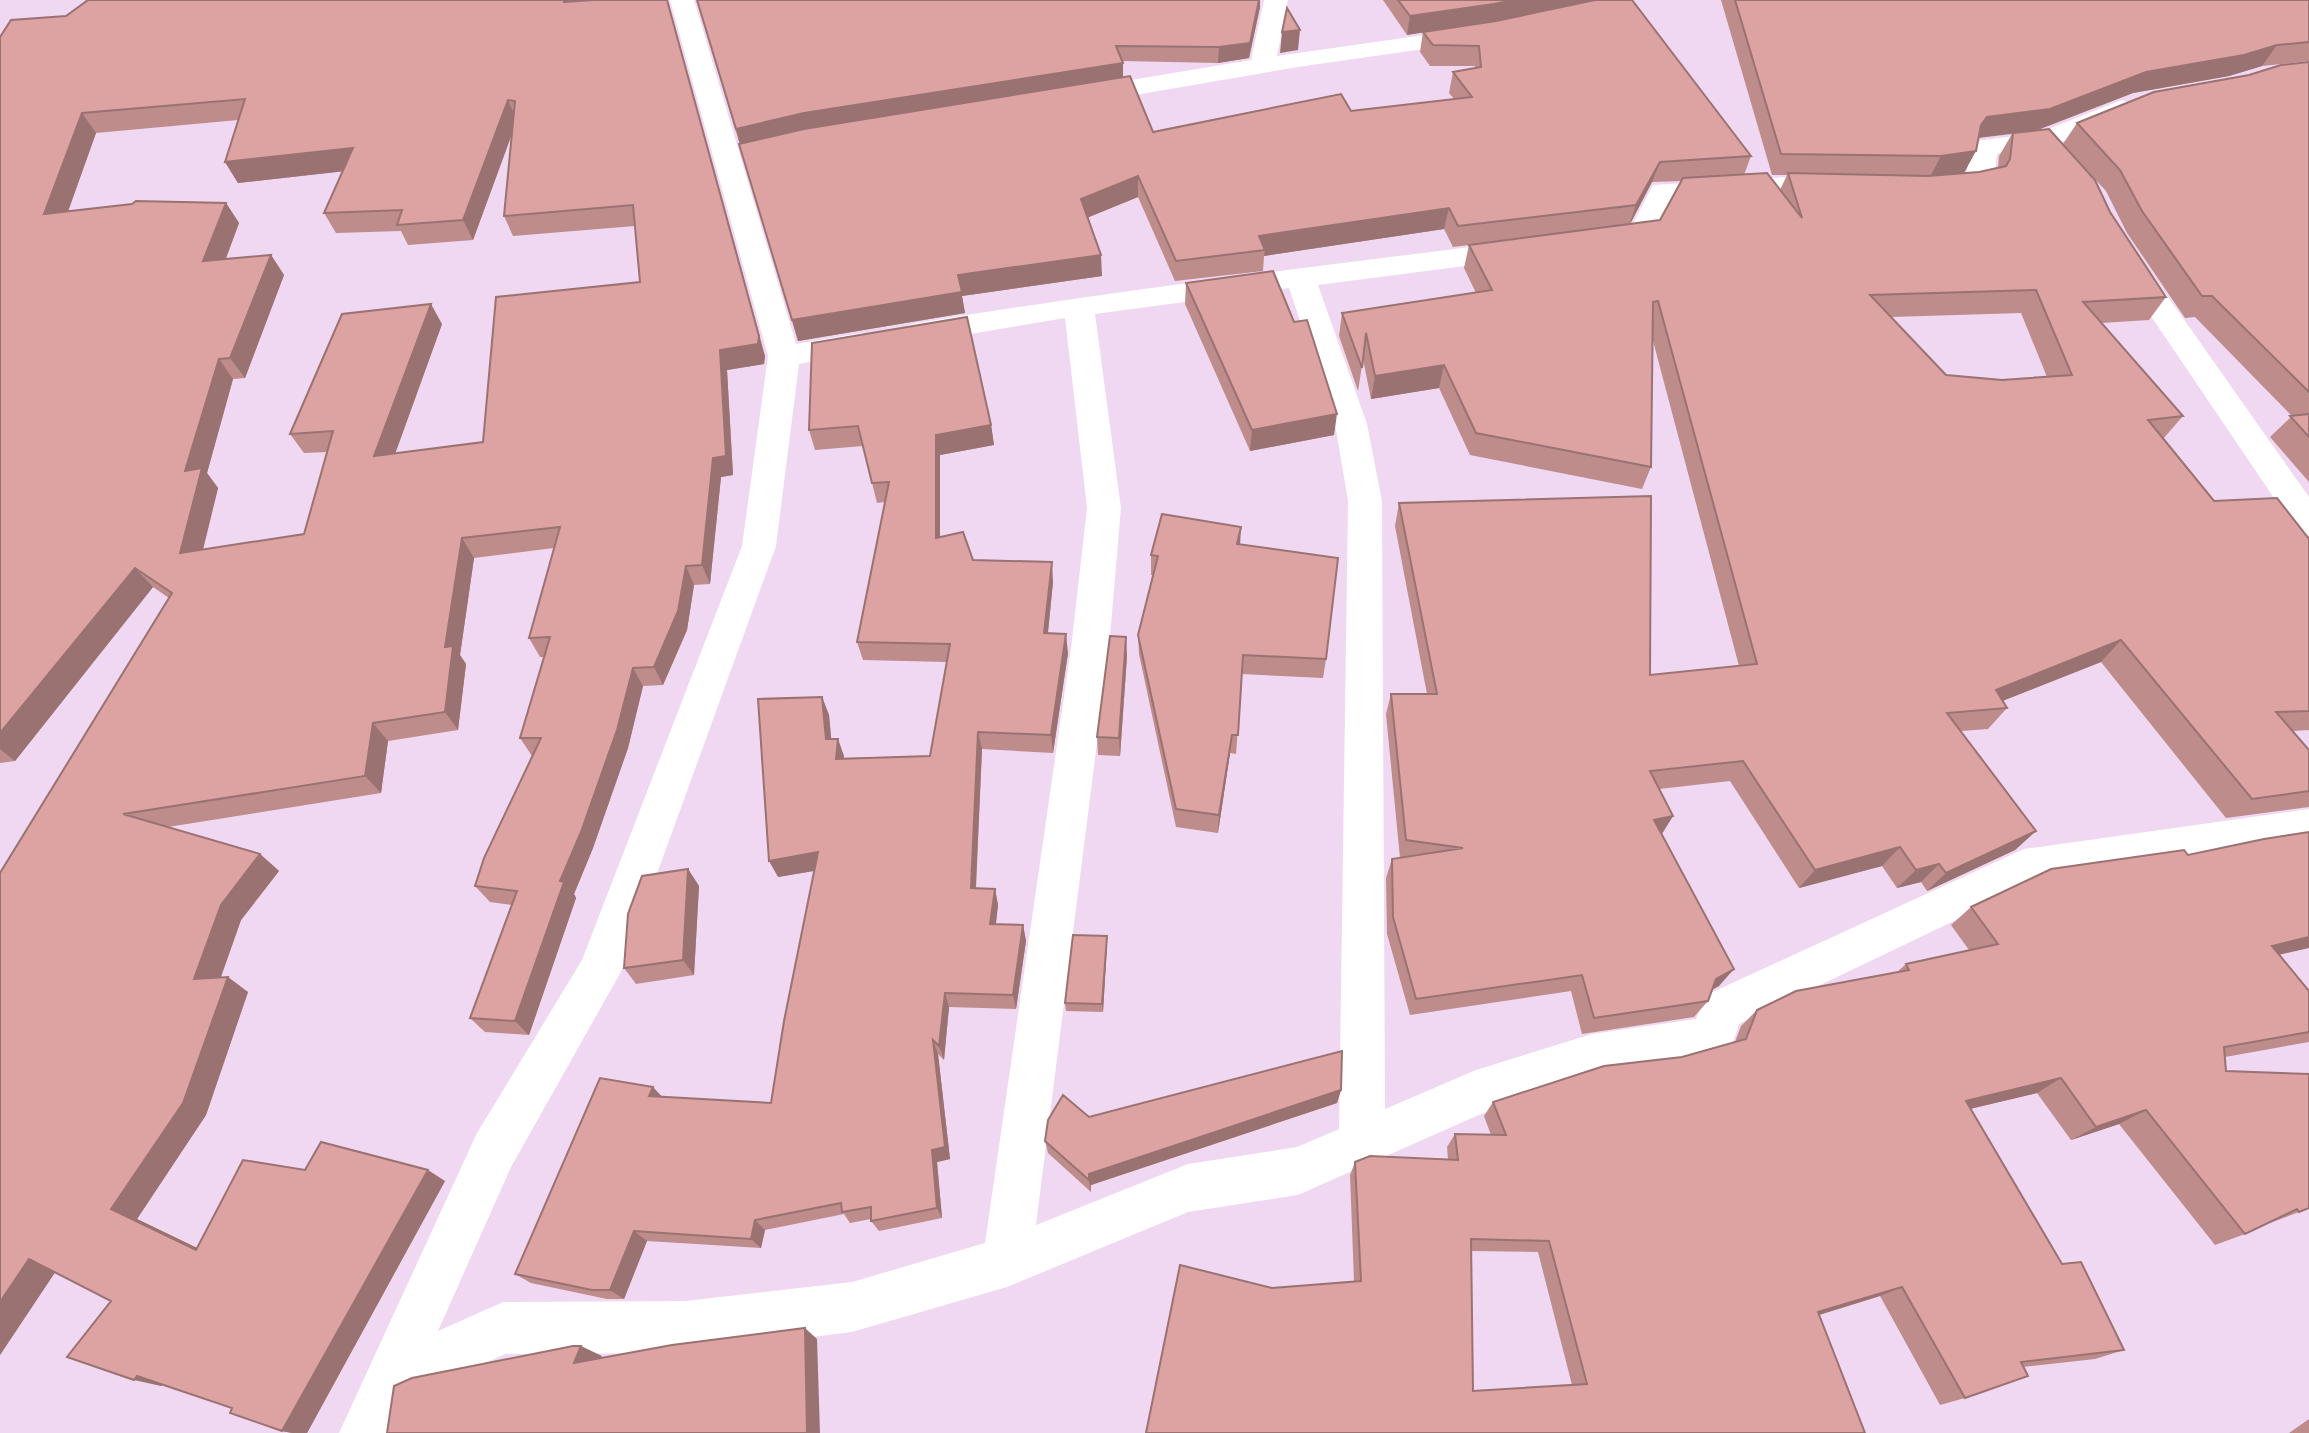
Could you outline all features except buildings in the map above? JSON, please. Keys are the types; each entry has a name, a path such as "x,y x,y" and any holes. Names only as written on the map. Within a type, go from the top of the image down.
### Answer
{"street":[{"path":"366,1433 494,1150 600,970 696,707 759,546 784,356 738,155 682,0"},
{"path":"1262,67 1276,0"},
{"path":"1055,100 1491,32"},
{"path":"1917,187 1980,182 1985,147 2050,149 2133,104 2146,101"},
{"path":"784,356 1079,306 1641,235 1663,191 1788,185 1866,187"},
{"path":"2112,234 2146,289 2309,523"},
{"path":"1300,276 1351,424 1365,501 1363,1143"},
{"path":"1007,1262 1088,662 1104,508 1079,306"},
{"path":"391,1379 503,1328 685,1327 852,1307 1007,1262 1188,1188 1298,1171 1476,1093 1592,1056 1668,1047 1714,1037 1720,1011 2024,867 2309,827"}]}
